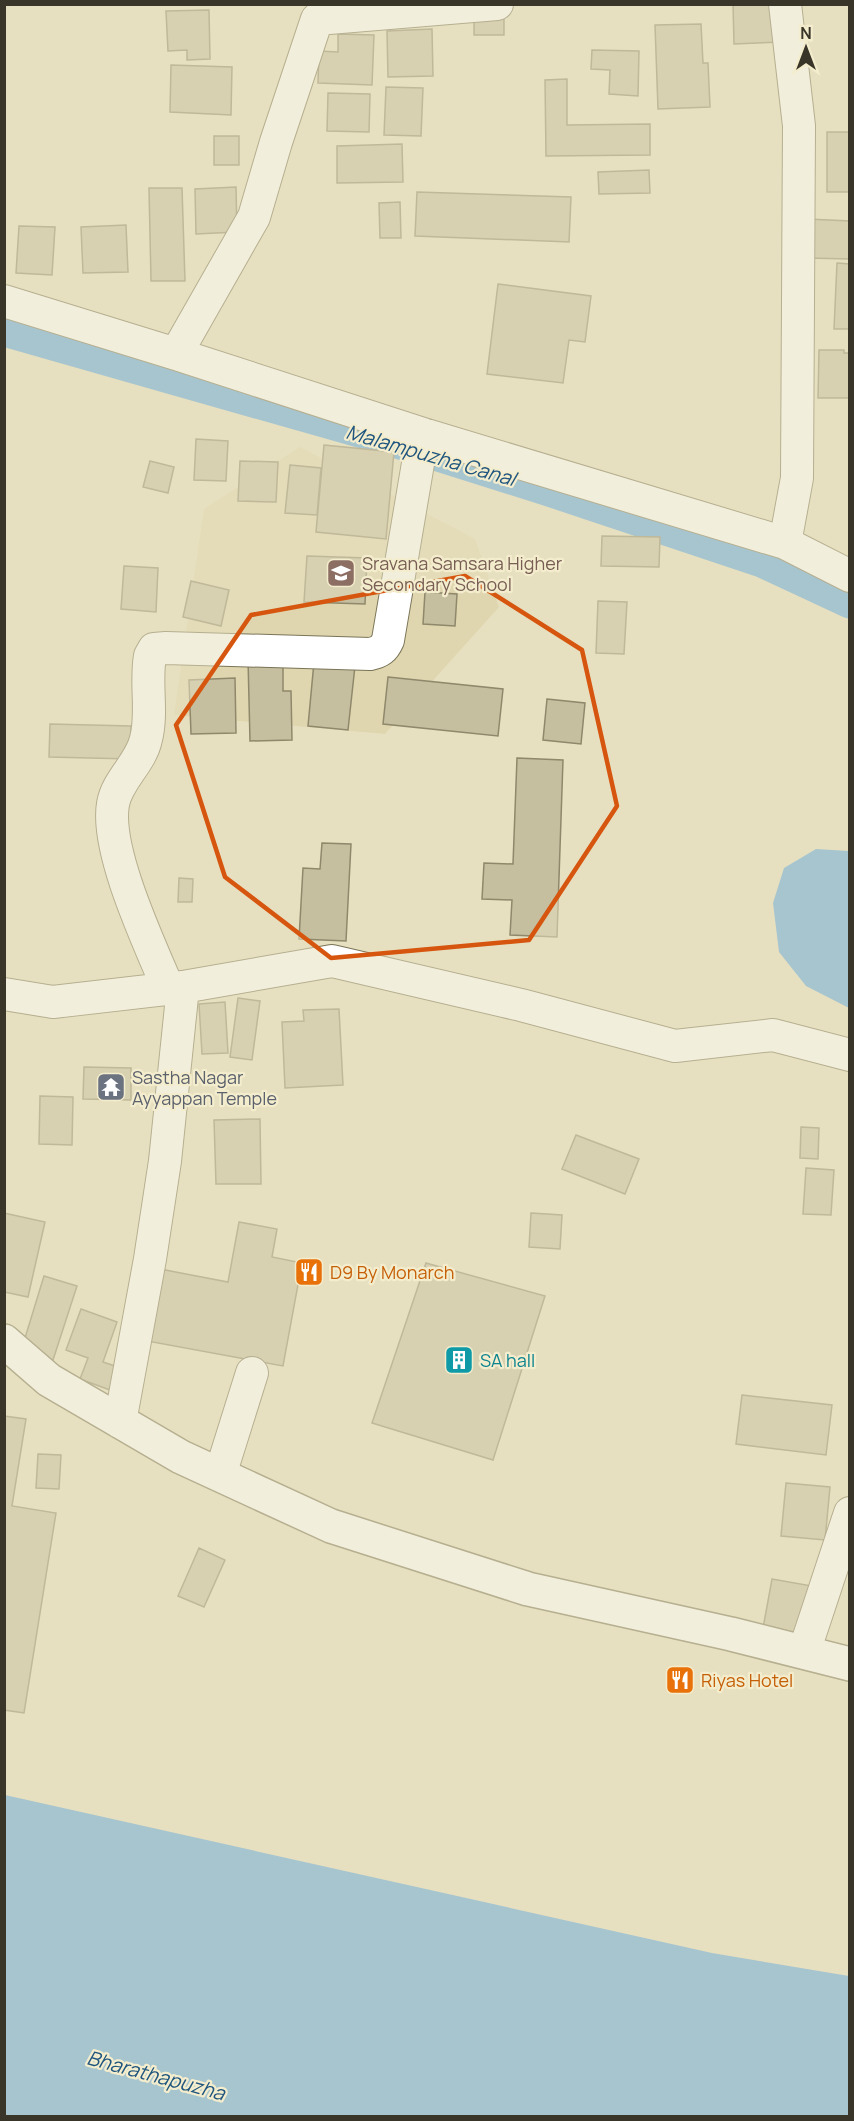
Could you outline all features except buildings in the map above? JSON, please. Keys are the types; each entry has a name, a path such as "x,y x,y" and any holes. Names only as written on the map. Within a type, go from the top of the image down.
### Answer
{"main road":[{"path":"4,1341 49,1380 181,1457 331,1526 528,1589 849,1664"}],"street":[{"path":"176,354 254,217 317,19 497,4"},
{"path":"784,4 799,126 797,478 785,543"},
{"path":"4,301 423,434 785,543 849,576"},
{"path":"120,1422 165,1161 175,987 128,886 120,863 112,819 113,802 121,784 140,757 147,738 150,656 154,650 166,648 370,654 379,652 388,640 423,434"},
{"path":"4,994 53,1002 175,987 332,961 520,1005 675,1046 773,1035 849,1055"},
{"path":"220,1475 252,1373"},
{"path":"804,1652 849,1514"}],"highlighted area":[{"path":"465,576 582,650 617,806 529,940 331,958 225,877 176,725 251,615"}],"shaded area":[{"name":"Sravana Samsara Higher Secondary School","path":"300,447 475,539 499,607 385,734 174,715 204,509"}],"water":[{"path":"816,849 849,851 849,1008 806,986 779,952 773,903 784,868"},
{"name":"Bharathapuzha","path":"5,1795 712,1953 849,1976 849,2116 5,2116"}],"waterway":[{"name":"Malampuzha Canal","path":"4,330 394,441 546,489 762,561 850,602"}],"place":[{"name":"Sravana Samsara Higher Secondary School","path":"341,573"},
{"name":"Sastha Nagar Ayyappan Temple","path":"111,1087"},
{"name":"D9 By Monarch","path":"309,1272"},
{"name":"SA hall","path":"459,1360"},
{"name":"Riyas Hotel","path":"680,1680"}]}
